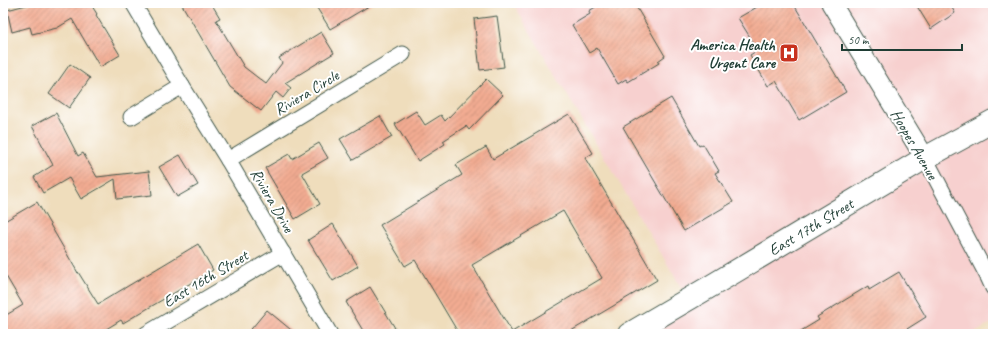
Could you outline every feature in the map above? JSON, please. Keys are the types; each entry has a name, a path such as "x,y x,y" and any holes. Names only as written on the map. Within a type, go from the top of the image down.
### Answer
{"main road":[{"name":"East 17th Street","path":"629,334 925,158 993,121"}],"street":[{"name":"Riviera Drive","path":"133,3 228,160 330,334"},
{"name":"Hoopes Avenue","path":"831,3 925,158 993,288"},
{"name":"Riviera Circle","path":"228,160 403,54"},
{"path":"131,117 182,86"},
{"name":"East 16th Street","path":"146,334 283,253"}],"shaded area":[{"path":"513,3 993,3 993,322 973,334 629,334 688,299"}],"building":[{"path":"34,3 90,3 120,55 100,67 72,19 57,28 32,34 30,27 12,32 7,10"},
{"path":"181,3 211,3 220,18 216,20 244,67 266,84 282,63 279,58 321,32 334,53 285,83 291,88 283,98 276,92 261,111 230,87"},
{"path":"325,3 374,3 330,29 317,8"},
{"path":"602,3 634,3 665,56 658,61 659,63 628,82 626,79 618,84 597,48 589,53 572,25 590,14 589,11"},
{"path":"764,3 793,3 846,92 799,120 776,81 768,86 750,55 758,50 738,18"},
{"path":"915,3 949,3 955,13 931,29"},
{"path":"497,16 504,67 480,70 474,19"},
{"path":"70,64 90,78 69,108 49,94"},
{"path":"486,79 503,95 469,130 466,126 443,141 445,144 418,161 395,124 416,111 425,125 441,115 445,121"},
{"path":"671,98 699,146 703,144 719,171 715,173 733,202 684,231 623,127"},
{"path":"56,113 78,156 83,153 97,177 149,171 152,195 117,199 115,179 81,199 69,178 43,193 34,177 53,165 32,126"},
{"path":"569,114 593,153 585,158 657,280 566,334 459,334 415,260 405,266 380,225 462,175 456,165 486,147 493,159","holes":["563,211 602,278 512,332 472,265"]},
{"path":"380,116 392,137 353,160 340,139"},
{"path":"319,143 328,158 302,173 320,204 295,219 265,168 289,154 292,159"},
{"path":"180,155 198,185 177,197 159,167"},
{"path":"37,202 78,273 98,304 198,244 213,270 123,323 121,320 98,334 3,334 3,317 23,305 3,271 3,222"},
{"path":"333,224 358,266 333,281 308,240"},
{"path":"899,272 926,317 899,334 796,334 819,320 817,317 868,286 869,290"},
{"path":"370,287 395,328 386,334 365,334 346,302"},
{"path":"267,310 296,334 247,334"}],"place":[{"name":"America Health Urgent Care","path":"789,53"}]}
